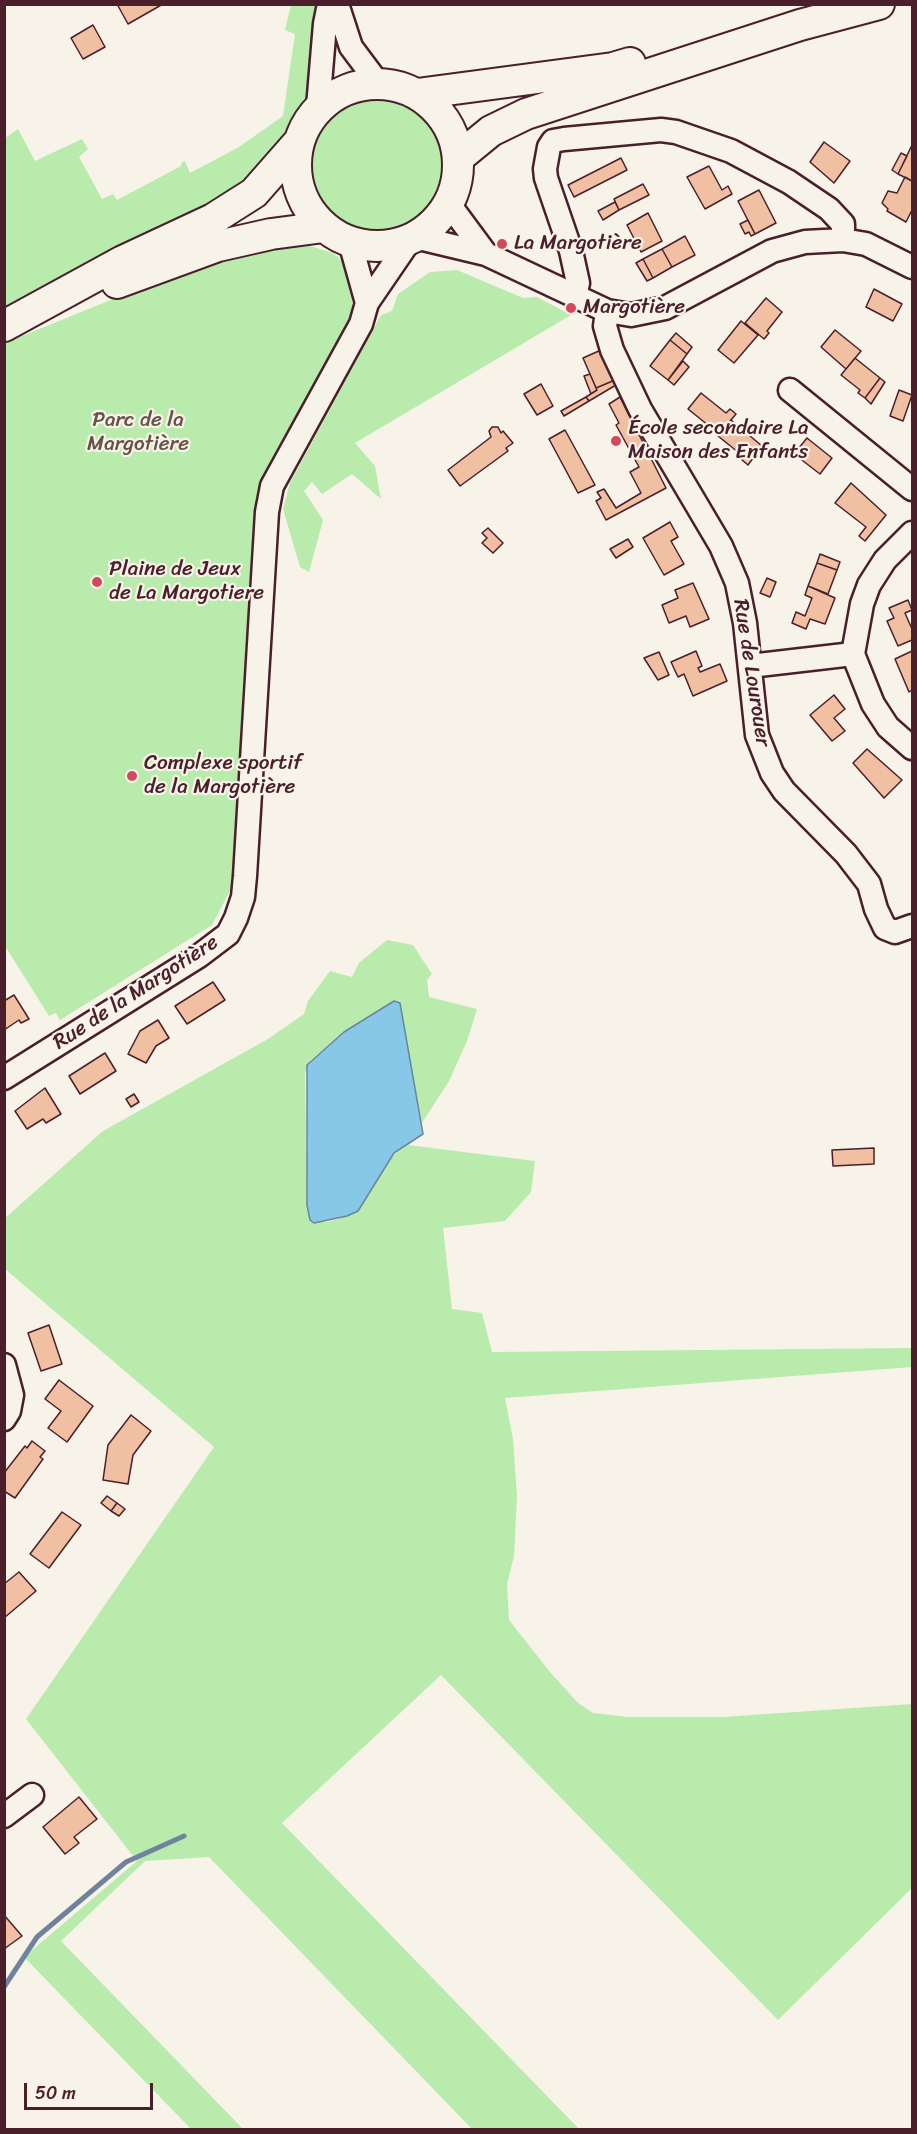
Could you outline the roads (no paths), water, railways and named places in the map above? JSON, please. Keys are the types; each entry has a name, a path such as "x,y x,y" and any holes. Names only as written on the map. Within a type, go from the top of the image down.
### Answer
{"main road":[{"path":"458,158 491,131 526,114 800,25 879,4"},
{"path":"417,94 613,68 716,39 800,25"},
{"path":"378,83 398,86 417,94 433,105 446,120 454,138 458,158 457,181 449,204 435,223 412,238 380,246 350,242 324,227 309,210 299,190 295,167 297,144 305,124 318,107 345,89 378,83"},
{"path":"10,323 123,261 213,219 254,194 297,144"},
{"path":"10,323 218,246 272,234 324,227"}],"street":[{"path":"318,107 325,24 329,4"},
{"path":"337,4 351,47 378,83"},
{"path":"575,296 578,283 571,251 546,178 545,168 549,147 553,141 661,130 676,132 756,162 829,209 843,224 843,240"},
{"path":"449,204 486,254"},
{"path":"412,238 486,254 608,310 631,315 664,308 772,251 805,242 843,240 880,249 912,267"},
{"name":"Rue de la Margotière","path":"4,1078 199,956 228,934 236,918 243,897 245,876 267,512 272,486 361,324 367,303 412,238"},
{"path":"350,242 367,303"},
{"name":"Rue de Lourouer","path":"608,310 605,326 612,350 635,399 696,507 721,546 737,583 760,748 772,773 798,805 846,854 869,884 882,924 895,932 912,926"},
{"path":"790,390 912,489"},
{"path":"912,534 885,560 869,585 862,604 853,654 873,704 888,727 912,748"},
{"path":"750,666 853,654"},
{"path":"4,1365 12,1395 9,1411 4,1419"},
{"path":"4,1816 32,1795"}],"water":[{"path":"394,1001 400,1003 423,1134 394,1153 358,1211 347,1216 314,1223 310,1220 307,1205 307,1065 344,1032"}],"waterway":[{"path":"4,1987 37,1937 126,1862 184,1836"}],"place":[{"name":"La Margotière","path":"502,244"},
{"name":"Margotière","path":"571,308"},
{"name":"École secondaire La Maison des Enfants","path":"616,441"},
{"name":"Plaine de Jeux de La Margotiere","path":"97,582"},
{"name":"Complexe sportif de la Margotière","path":"132,776"}],"park label":[{"name":"Parc de la Margotière","path":"138,433"}]}
